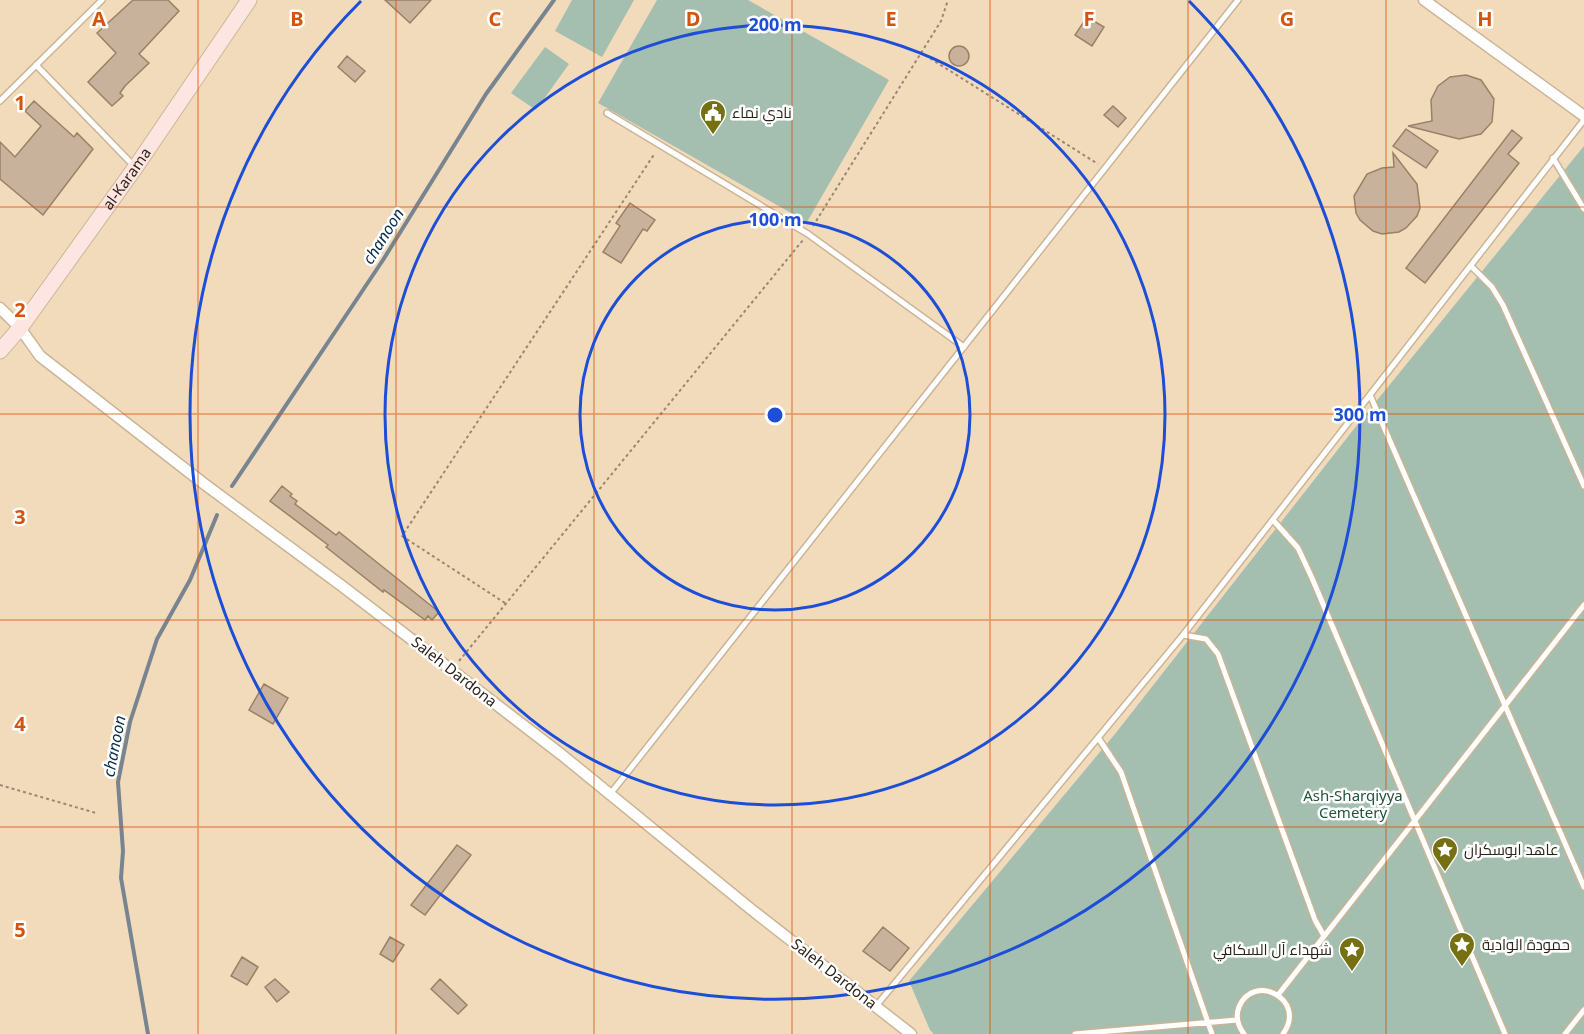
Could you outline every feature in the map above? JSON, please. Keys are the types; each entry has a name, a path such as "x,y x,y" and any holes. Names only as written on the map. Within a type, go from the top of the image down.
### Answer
{"main road":[{"name":"al-Karama","path":"0,351 20,328 135,168 249,0"}],"street":[{"path":"1424,0 1584,118"},
{"name":"Saleh Dardona","path":"0,308 20,328 40,356 611,793 752,910 911,1034"}],"lane":[{"path":"0,101 102,0"},
{"path":"611,793 1238,0"},
{"path":"36,65 135,168"},
{"path":"607,113 808,234 964,346"},
{"path":"876,1006 1183,635 1584,118"},
{"path":"1553,158 1584,209"},
{"path":"1471,266 1492,287 1503,305 1584,486"},
{"path":"1370,394 1584,887"},
{"path":"1273,520 1298,548 1505,1034"},
{"path":"1278,995 1584,605"},
{"path":"1183,635 1206,639 1218,654 1315,920 1323,936"},
{"path":"1099,739 1120,772 1212,1034"},
{"path":"1244,1034 1237,1020 1240,1004 1246,997 1262,991 1278,995 1288,1008 1290,1017 1283,1034"},
{"path":"1565,1034 1584,1010"},
{"path":"1075,1034 1237,1020"}],"path":[{"path":"452,670 808,234 941,21 948,0"},
{"path":"920,52 1104,168"},
{"path":"506,604 402,536 660,146"},
{"path":"0,785 96,813"}],"green space":[{"path":"572,0 634,0 602,57 555,31"},
{"path":"657,0 748,0 889,80 807,222 598,103"},
{"path":"545,47 569,64 536,110 511,93"},
{"name":"Ash-Sharqiyya Cemetery","path":"1584,146 1584,1034 934,1034 930,1030 909,981 1115,734 1361,420"}],"building":[{"path":"133,0 168,0 179,11 139,54 149,63 125,86 120,93 123,96 112,106 88,82 116,53 97,33"},
{"path":"385,0 431,0 410,23"},
{"path":"1087,17 1104,27 1092,46 1075,35"},
{"path":"955,46 963,46 969,52 969,60 963,66 955,66 949,60 949,52"},
{"path":"347,56 365,71 355,82 338,67"},
{"path":"1466,75 1481,80 1494,99 1492,122 1481,134 1459,139 1408,126 1432,121 1431,100 1438,86 1450,77"},
{"path":"34,101 74,137 77,133 93,149 43,215 0,179 0,142 15,157 41,126 25,111"},
{"path":"1113,106 1126,118 1118,127 1104,115"},
{"path":"1406,129 1438,151 1426,168 1393,146"},
{"path":"1512,130 1522,138 1508,154 1519,163 1425,283 1406,268"},
{"path":"1393,153 1417,184 1420,208 1417,216 1406,228 1399,232 1382,234 1373,231 1360,220 1356,213 1354,196 1367,174 1382,168 1394,167"},
{"path":"630,203 655,220 647,231 643,229 621,263 603,252 620,226 616,223"},
{"path":"282,486 292,494 290,496 297,501 295,504 336,535 339,532 439,612 432,620 428,616 425,620 384,590 383,592 326,547 328,545 270,501"},
{"path":"264,684 288,698 273,724 249,710"},
{"path":"457,845 471,855 425,915 411,905"},
{"path":"883,927 909,948 890,971 863,951"},
{"path":"390,937 404,945 393,962 380,954"},
{"path":"242,957 258,967 247,985 231,976"},
{"path":"275,979 289,992 277,1002 265,987"},
{"path":"440,979 467,1005 458,1014 431,989"}],"waterway":[{"name":"chanoon","path":"232,486 383,260 486,94 554,0"},
{"name":"chanoon","path":"148,1034 121,878 123,851 118,782 130,722 157,639 190,580 217,515"}],"place":[{"name":"نادي نماء","path":"713,136"},
{"name":"عاهد ابوسكران","path":"1445,873"},
{"name":"حمودة الوادية","path":"1462,968"},
{"name":"شهداء آل السكافي","path":"1352,973"}]}
